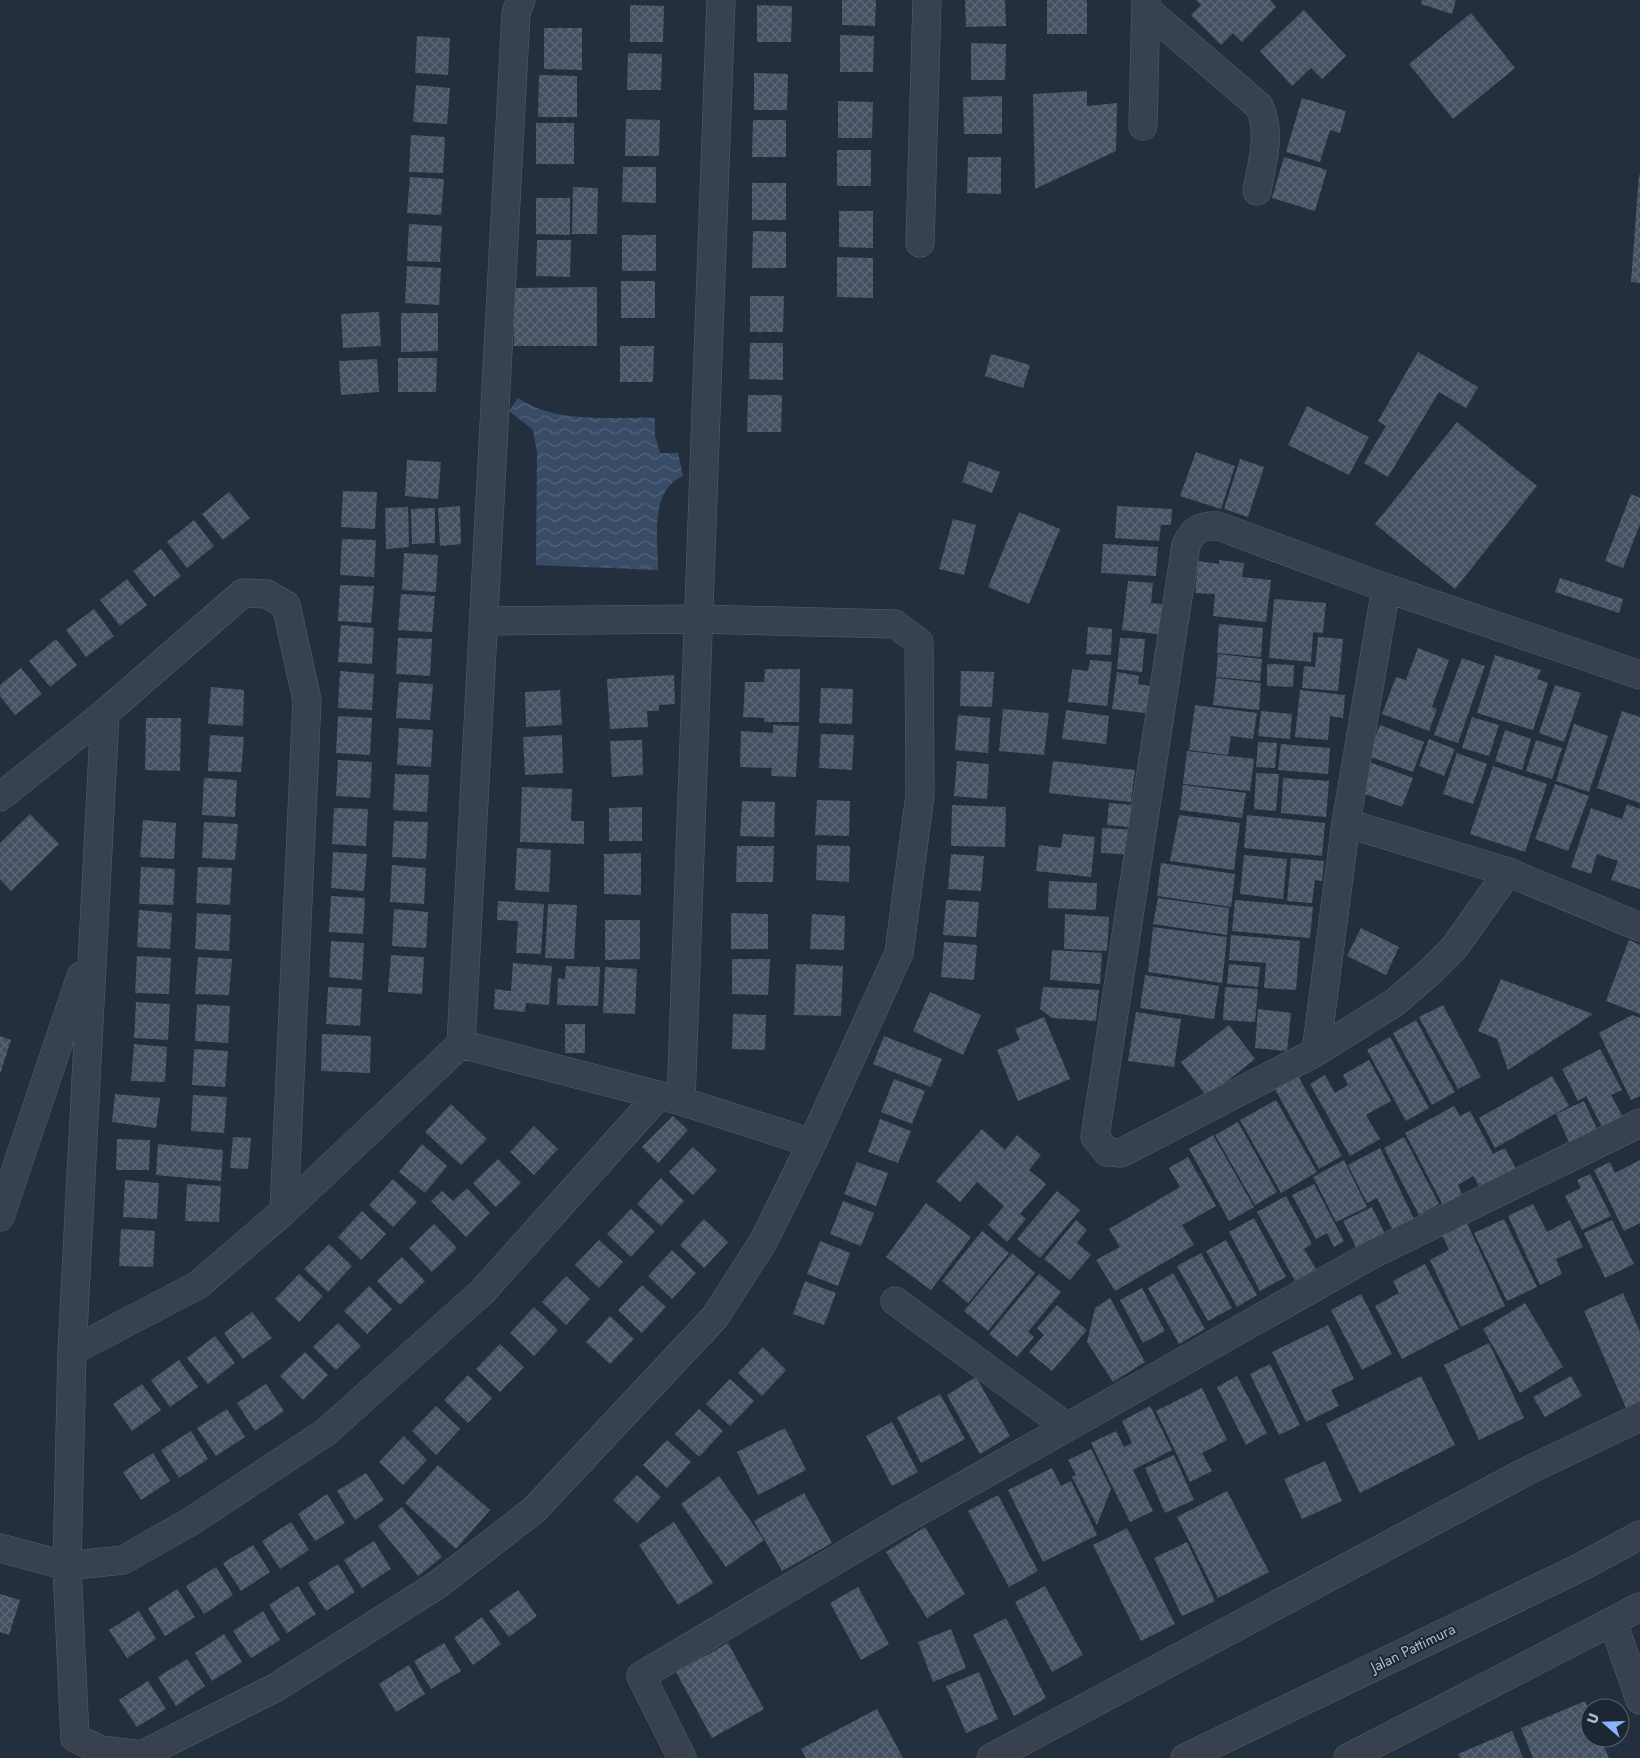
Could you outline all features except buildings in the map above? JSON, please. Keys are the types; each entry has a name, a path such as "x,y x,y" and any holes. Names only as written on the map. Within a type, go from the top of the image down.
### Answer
{"street":[{"path":"72,1351 198,1285 284,1211 461,1044 516,13 521,0"},
{"path":"0,1548 67,1566 123,1560 190,1522 326,1432 482,1292 670,1098 698,619 721,0"},
{"path":"920,243 927,0"},
{"path":"1143,126 1146,5"},
{"path":"1146,5 1259,106 1265,117 1267,131 1258,191"},
{"path":"1508,872 1454,948 1394,1003 1316,1052 1121,1153 1107,1152 1095,1137 1186,545 1195,530 1205,525 1218,526 1386,588 1640,675"},
{"path":"1316,1052 1346,823 1386,588"},
{"path":"0,797 105,713 243,593 267,594 286,606 307,700 284,1211"},
{"path":"105,713 72,1351 67,1566 74,1738 100,1750 142,1755 275,1688 437,1585 534,1510 715,1316 763,1242 812,1143 899,953 920,795 919,642 896,624 698,619 484,621"},
{"path":"1346,823 1508,872 1640,927"},
{"path":"0,1217 92,944"},
{"path":"461,1044 670,1098 812,1143"},
{"path":"682,1758 641,1676 891,1526 1371,1255 1640,1123"},
{"path":"894,1301 1067,1427"},
{"path":"991,1758 1525,1472 1640,1417"},
{"name":"Jalan Pattimura","path":"1185,1758 1581,1567 1640,1535"},
{"path":"1348,1758 1640,1607"},
{"path":"1613,1622 1640,1700"}],"water":[{"path":"518,398 533,407 567,416 655,418 655,436 660,453 678,453 683,476 672,483 665,492 660,504 657,530 658,570 536,565 537,452 533,430 509,411"}]}
